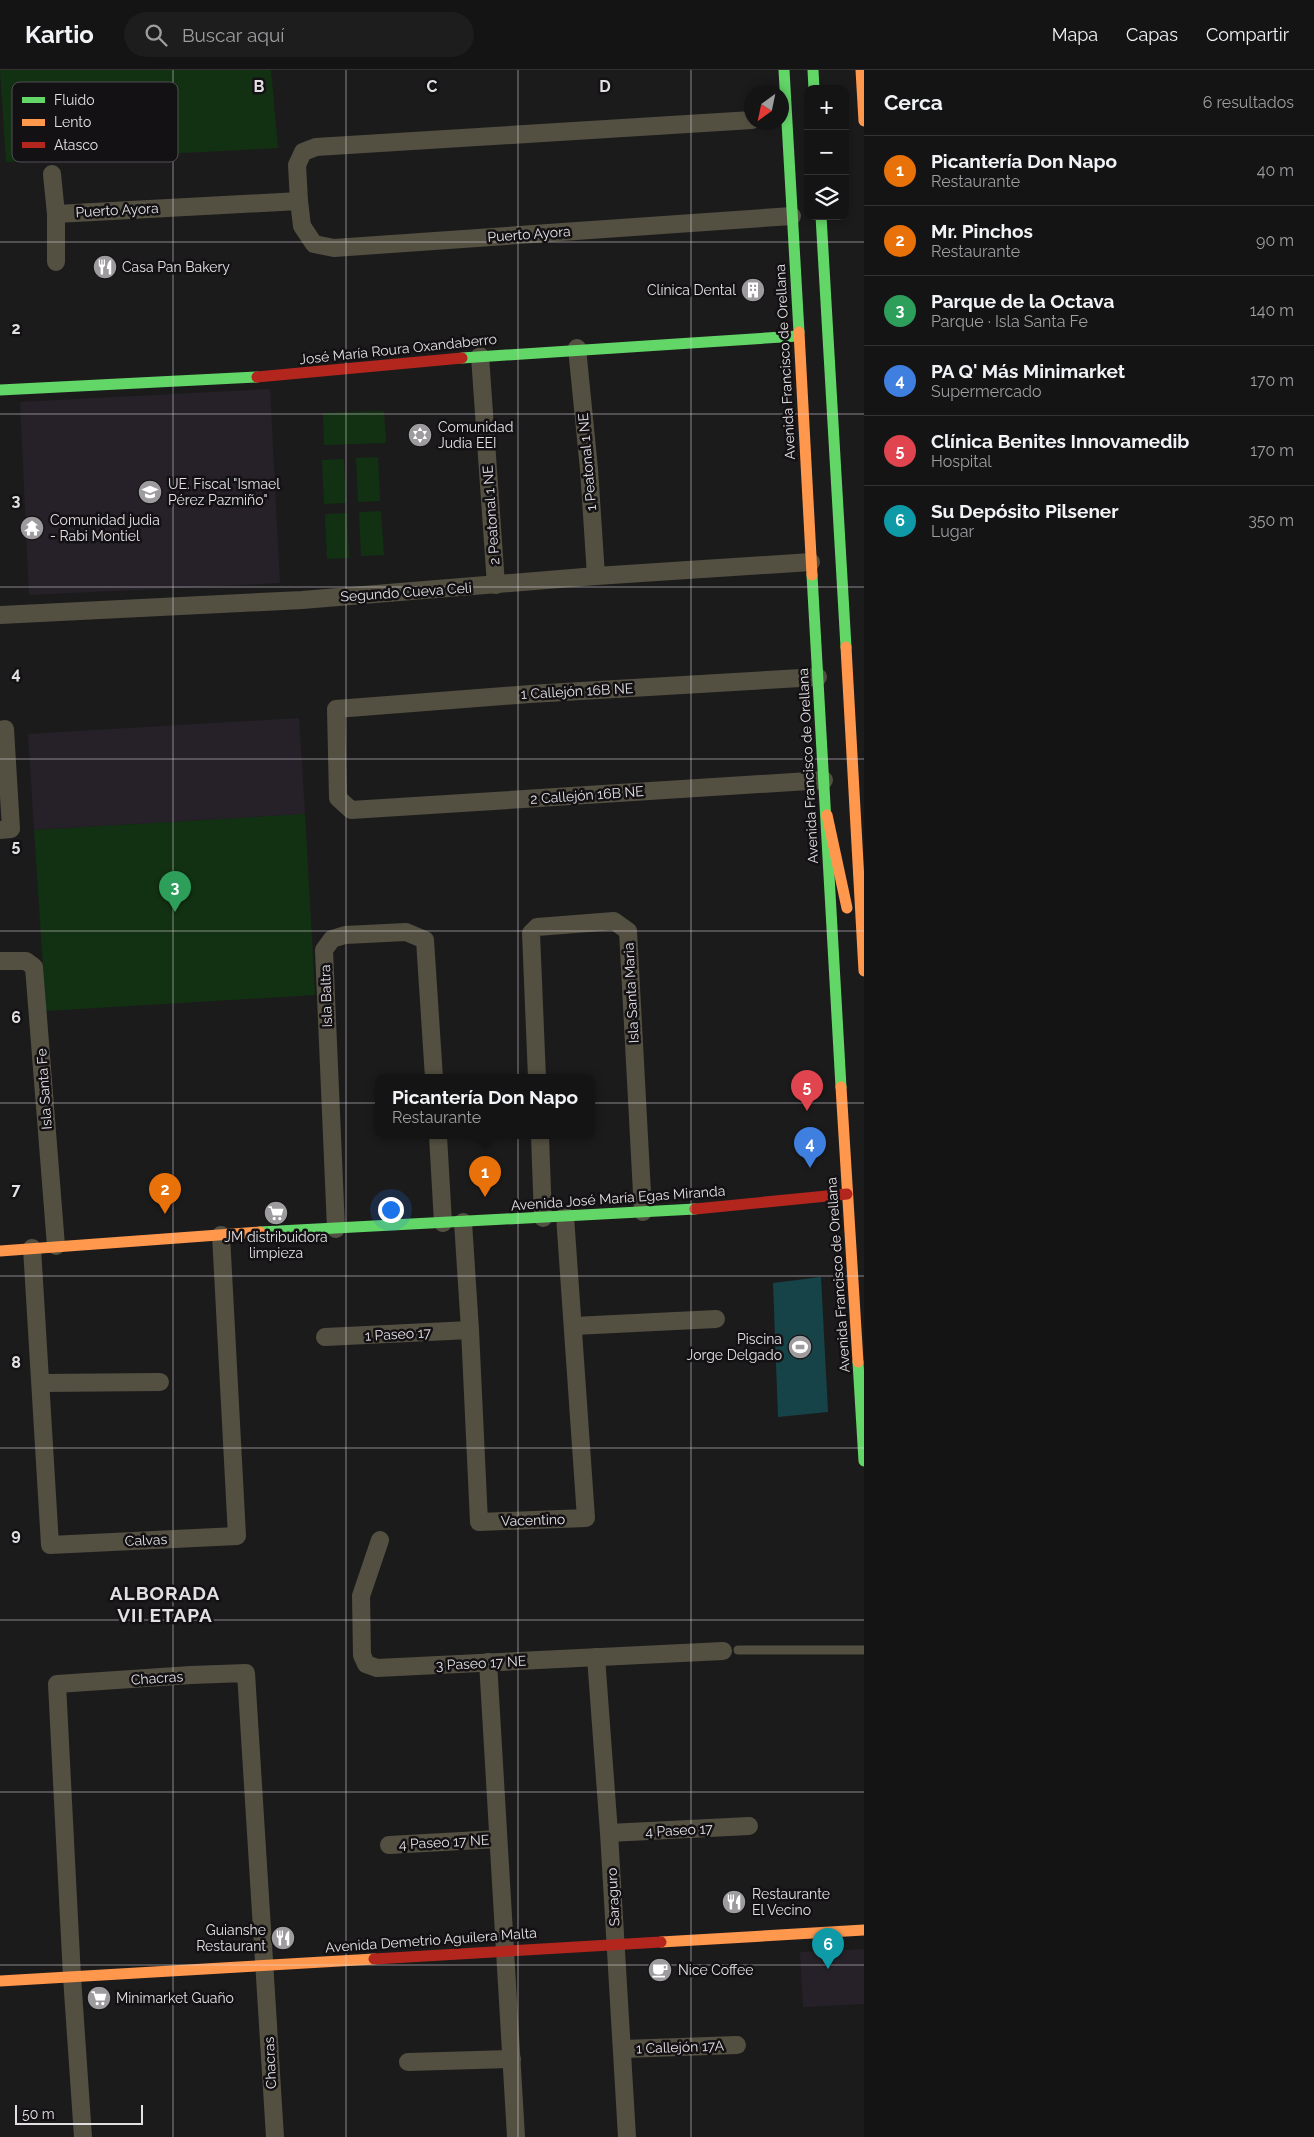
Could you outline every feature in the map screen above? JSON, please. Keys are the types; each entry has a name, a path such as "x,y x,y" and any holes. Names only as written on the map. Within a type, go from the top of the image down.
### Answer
{"main road":[{"name":"Avenida Francisco de Orellana","path":"784,70 784,85"},
{"path":"813,70 814,85"},
{"path":"861,70 864,121"},
{"name":"Avenida Francisco de Orellana","path":"785,130 792,216 864,1461"},
{"path":"821,220 864,971"},
{"name":"José María Roura Oxandaberro","path":"0,390 282,376 577,348 798,336"},
{"path":"827,815 864,984"},
{"name":"Avenida José María Egas Miranda","path":"0,1250 221,1235 709,1208 848,1194"},
{"name":"Avenida Demetrio Aguilera Malta","path":"0,1982 864,1930"}],"street":[{"name":"Puerto Ayora","path":"744,120 316,146 303,152 297,165 298,201 302,226 314,244 334,248 792,216"},
{"name":"Puerto Ayora","path":"52,174 56,214 56,262"},
{"name":"Puerto Ayora","path":"56,214 298,201"},
{"name":"1 Peatonal 1 NE","path":"577,348 589,469 596,576"},
{"name":"2 Peatonal 1 NE","path":"480,356 496,585"},
{"name":"Segundo Cueva Celi","path":"0,615 302,600 596,576 811,562"},
{"name":"1 Callejón 16B NE","path":"351,810 338,798 336,709 530,694 818,677"},
{"path":"0,730 5,730 10,829 0,830"},
{"name":"2 Callejón 16B NE","path":"351,810 824,780"},
{"name":"Isla Santa Maria","path":"537,1074 531,933 537,928 614,921 628,931 643,1212"},
{"name":"Isla Baltra","path":"336,1229 324,950 332,939 345,935 406,932 425,940 434,1074"},
{"name":"Isla Santa Fe","path":"0,961 26,960 34,967 56,1246"},
{"path":"438,1139 443,1223"},
{"path":"540,1139 543,1218"},
{"name":"Vacentino","path":"463,1222 479,1522 586,1518 565,1216"},
{"name":"Calvas","path":"32,1248 42,1384 50,1545 237,1536 221,1235"},
{"path":"574,1326 716,1319"},
{"name":"1 Paseo 17","path":"325,1337 470,1330"},
{"path":"42,1384 160,1382"},
{"name":"3 Paseo 17 NE","path":"380,1540 361,1596 362,1655 366,1664 377,1668 731,1651"},
{"name":"Saraguro","path":"596,1657 623,2049 627,2137"},
{"path":"488,1662 498,1839 507,1951 516,2137"},
{"name":"Chacras","path":"83,2137 72,1977 57,1684 191,1675 246,1674 274,2137"},
{"name":"4 Paseo 17","path":"609,1833 749,1826"},
{"name":"4 Paseo 17 NE","path":"389,1844 498,1839"},
{"name":"1 Callejón 17A","path":"623,2049 737,2045"},
{"path":"408,2062 512,2059"}],"lane":[{"name":"3 Paseo 17 NE","path":"731,1651 864,1650"}],"shaded area":[{"name":"UE. Fiscal \"Ismael Pérez Pazmiño\"","path":"270,389 280,583 29,595 20,402"},
{"path":"299,718 305,814 34,830 28,734"},
{"path":"864,1949 864,2004 803,2007 800,1952"}],"green space":[{"path":"0,70 271,70 278,148 178,153 178,82 12,82 12,162 6,162"},
{"path":"384,411 386,443 324,445 323,413"},
{"path":"378,457 380,501 358,502 356,458"},
{"path":"344,459 346,503 324,504 322,460"},
{"path":"381,511 384,555 361,556 359,512"},
{"path":"347,513 349,558 327,559 325,514"},
{"path":"305,814 315,995 46,1011 34,830"}],"water":[{"name":"Piscina Jorge Delgado","path":"821,1277 828,1412 778,1417 773,1283"}],"traffic: fast":[{"path":"784,70 799,332"},
{"path":"813,70 814,85"},
{"path":"821,220 846,647"},
{"path":"462,358 798,336"},
{"path":"0,390 257,377"},
{"path":"812,575 841,1087"},
{"path":"260,1232 695,1209"},
{"path":"858,1362 864,1461"}],"traffic: slow":[{"path":"861,70 864,121"},
{"path":"799,332 812,575"},
{"path":"846,647 864,971"},
{"path":"827,815 847,908"},
{"path":"841,1087 858,1362"},
{"path":"0,1251 260,1232"},
{"path":"661,1942 864,1930"},
{"path":"0,1981 374,1959"}],"traffic: jam":[{"path":"257,377 462,358"},
{"path":"695,1209 847,1194"},
{"path":"374,1959 661,1942"}],"place":[{"name":"Casa Pan Bakery","path":"105,267"},
{"name":"Clínica Dental","path":"753,290"},
{"name":"Comunidad Judia EEI","path":"420,435"},
{"name":"UE. Fiscal \"Ismael Pérez Pazmiño\"","path":"150,492"},
{"name":"Comunidad judia - Rabi Montiel","path":"32,528"},
{"name":"Parque de la Octava","path":"175,912"},
{"name":"Clínica Benites Innovamedib","path":"807,1111"},
{"name":"PA Q' Más Minimarket","path":"810,1168"},
{"name":"Picantería Don Napo","path":"485,1197"},
{"name":"JM distribuidora limpieza","path":"276,1213"},
{"name":"Mr. Pinchos","path":"165,1214"},
{"name":"Piscina Jorge Delgado","path":"800,1347"},
{"name":"Restaurante El Vecino","path":"734,1902"},
{"name":"Guianshe Restaurant","path":"283,1938"},
{"name":"Su Depósito Pilsener","path":"828,1969"},
{"name":"Nice Coffee","path":"660,1970"},
{"name":"Minimarket Guaño","path":"99,1998"}],"district":[{"name":"ALBORADA VII ETAPA","path":"165,1604"}]}
